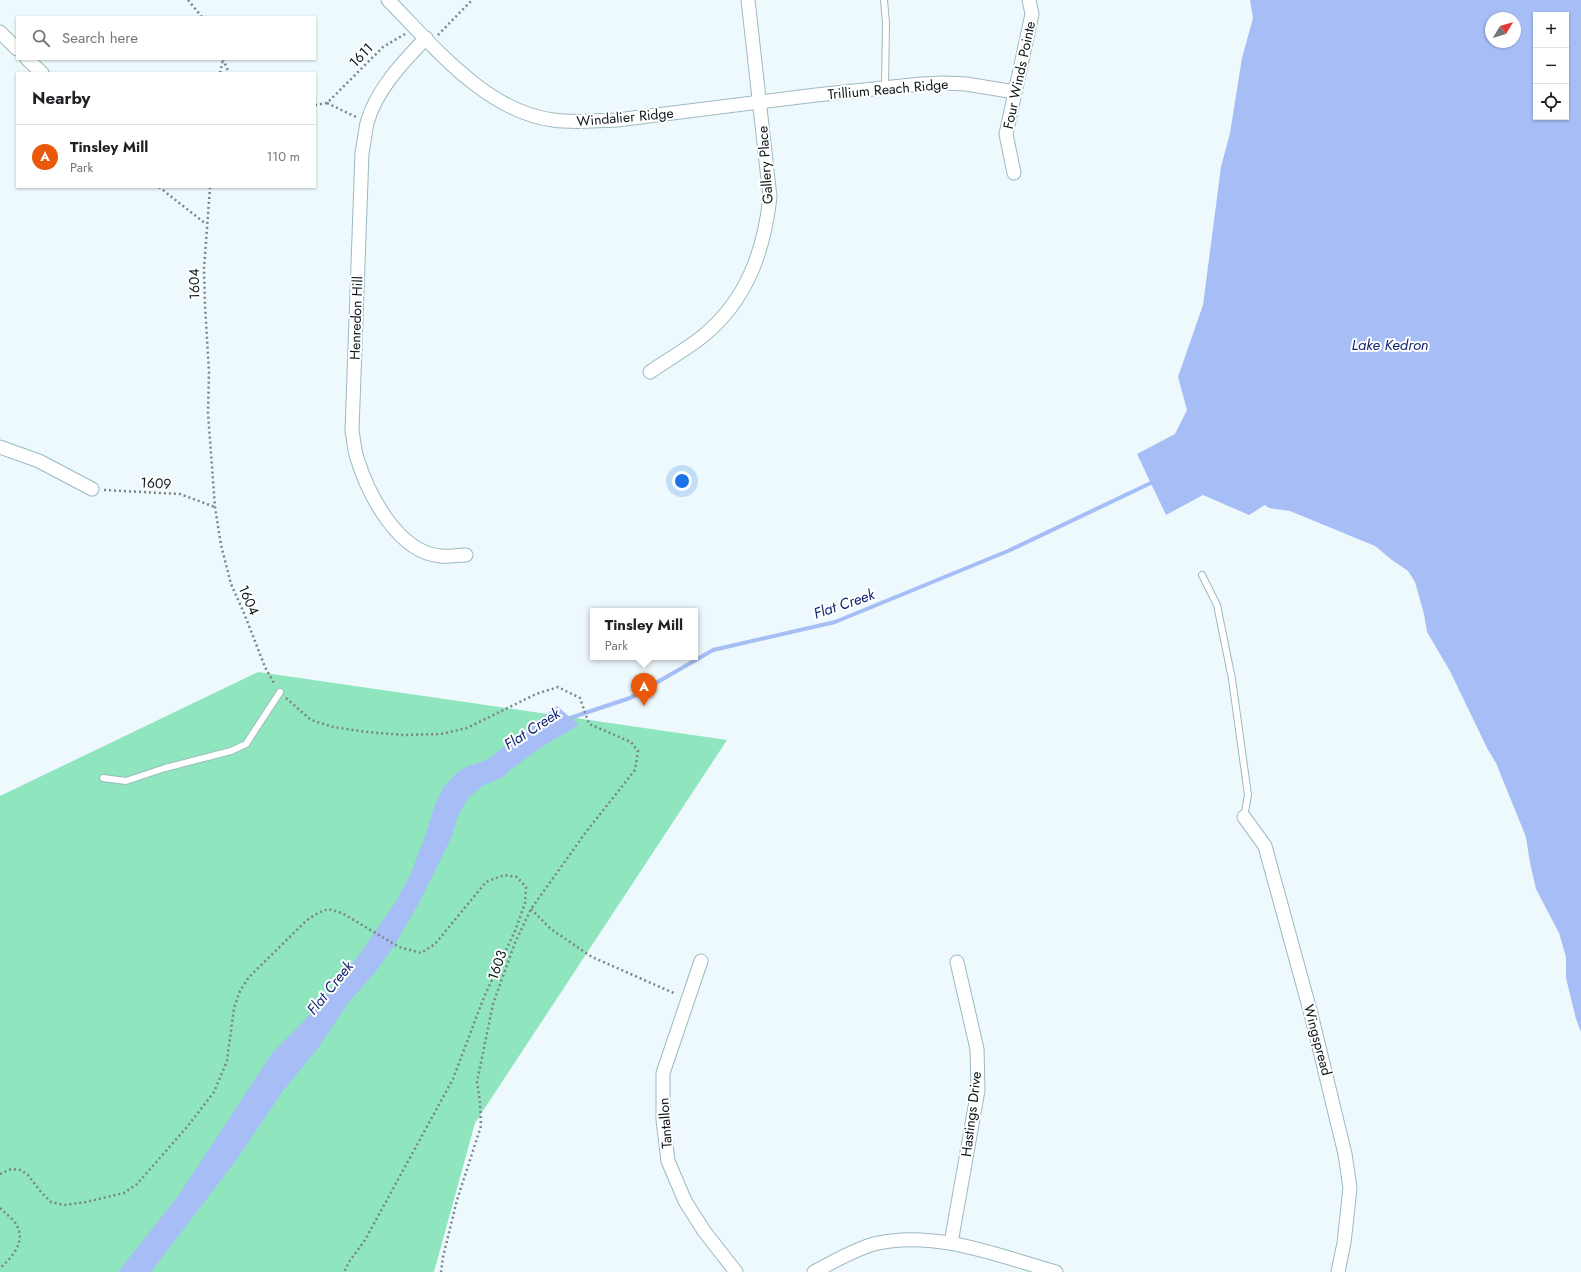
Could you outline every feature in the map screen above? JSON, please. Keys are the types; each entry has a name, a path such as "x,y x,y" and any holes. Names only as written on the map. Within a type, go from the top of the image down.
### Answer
{"street":[{"name":"Windalier Ridge","path":"388,0 468,79 486,93 508,106 551,120 598,121 760,102"},
{"name":"Gallery Place","path":"650,372 702,337 712,328 726,313 739,295 749,279 758,258 767,220 770,197 748,0"},
{"name":"Four Winds Pointe","path":"1014,174 1006,134 1032,14 1028,0"},
{"path":"0,32 16,48"},
{"name":"Henredon Hill","path":"428,40 407,57 376,101 368,122 362,153 352,431 357,456 374,499 387,519 413,545 425,552 441,556 466,554"},
{"path":"28,60 41,72"},
{"name":"Trillium Reach Ridge","path":"760,102 885,87 943,83 966,84 1015,92"},
{"path":"0,447 39,461 92,489"},
{"name":"Wingspread","path":"1244,817 1264,846 1311,1014 1345,1154 1350,1188 1344,1243 1338,1272"},
{"name":"Tantallon","path":"701,961 663,1072 663,1120 668,1161 689,1207 704,1231 736,1272"},
{"name":"Hastings Drive","path":"951,1243 978,1090 977,1048 957,962"},
{"path":"814,1272 854,1252 873,1245 893,1240 914,1239 951,1243 1056,1272"}],"lane":[{"path":"884,0 886,23 885,87"},
{"path":"1202,575 1217,605 1232,679 1248,795 1244,817"},
{"path":"103,778 126,781 165,768 230,751 246,744 280,692"}],"path":[{"path":"188,0 201,16"},
{"path":"428,40 472,0"},
{"name":"1611","path":"327,103 383,47 405,34 413,25"},
{"path":"220,72 223,60"},
{"path":"224,60 230,72"},
{"path":"316,105 327,103 368,122"},
{"path":"160,188 206,224"},
{"name":"1604","path":"210,188 206,224 204,305 208,365 208,413 221,546 231,584 265,667 280,692 311,720 333,727 404,735 441,734 467,728 536,694 558,687 581,698 589,724"},
{"name":"1609","path":"92,489 180,494 216,507"},
{"name":"1603","path":"441,1272 456,1200 481,1126 478,1082 493,1004 515,943 531,909 586,832 635,770 638,751 631,742 589,724"},
{"path":"0,1174 11,1169 21,1170 52,1202 64,1205 86,1202 124,1193 137,1184 187,1127 214,1092 227,1061 234,1008 240,991 249,977 307,920 328,909 342,913 399,947 421,953 435,944 486,882 504,875 517,877 526,888 523,910 484,997 453,1079 372,1228 344,1272"},
{"path":"531,909 551,929 592,957 687,999"},
{"path":"0,1208 13,1220 18,1231 20,1242 16,1251 0,1268"}],"green space":[{"name":"Flat Creek","path":"258,672 727,740 475,1123 434,1272 0,1272 0,796"}],"water":[{"name":"Lake Kedron","path":"1250,0 1581,0 1581,1032 1576,1019 1566,978 1566,957 1559,933 1536,889 1526,837 1496,763 1487,748 1450,671 1427,632 1424,614 1415,582 1408,571 1375,546 1290,511 1269,508 1265,505 1249,515 1203,495 1166,515 1137,454 1175,434 1187,410 1178,377 1203,305 1221,167 1230,133 1242,58 1253,18"},
{"path":"557,706 579,725 540,748 503,777 484,785 468,798 458,816 452,836 420,901 394,946 376,971 349,1002 318,1048 283,1091 237,1159 151,1272 118,1272 178,1196 273,1052 302,1023 336,984 362,951 397,900 411,873 426,834 435,804 444,786 459,771 468,766 487,760"}],"waterway":[{"name":"Flat Creek","path":"698,659 713,650 835,622 1008,551 1155,481"},
{"name":"Flat Creek","path":"567,719 630,698 696,660"}],"place":[{"name":"Tinsley Mill","path":"644,706"}]}
